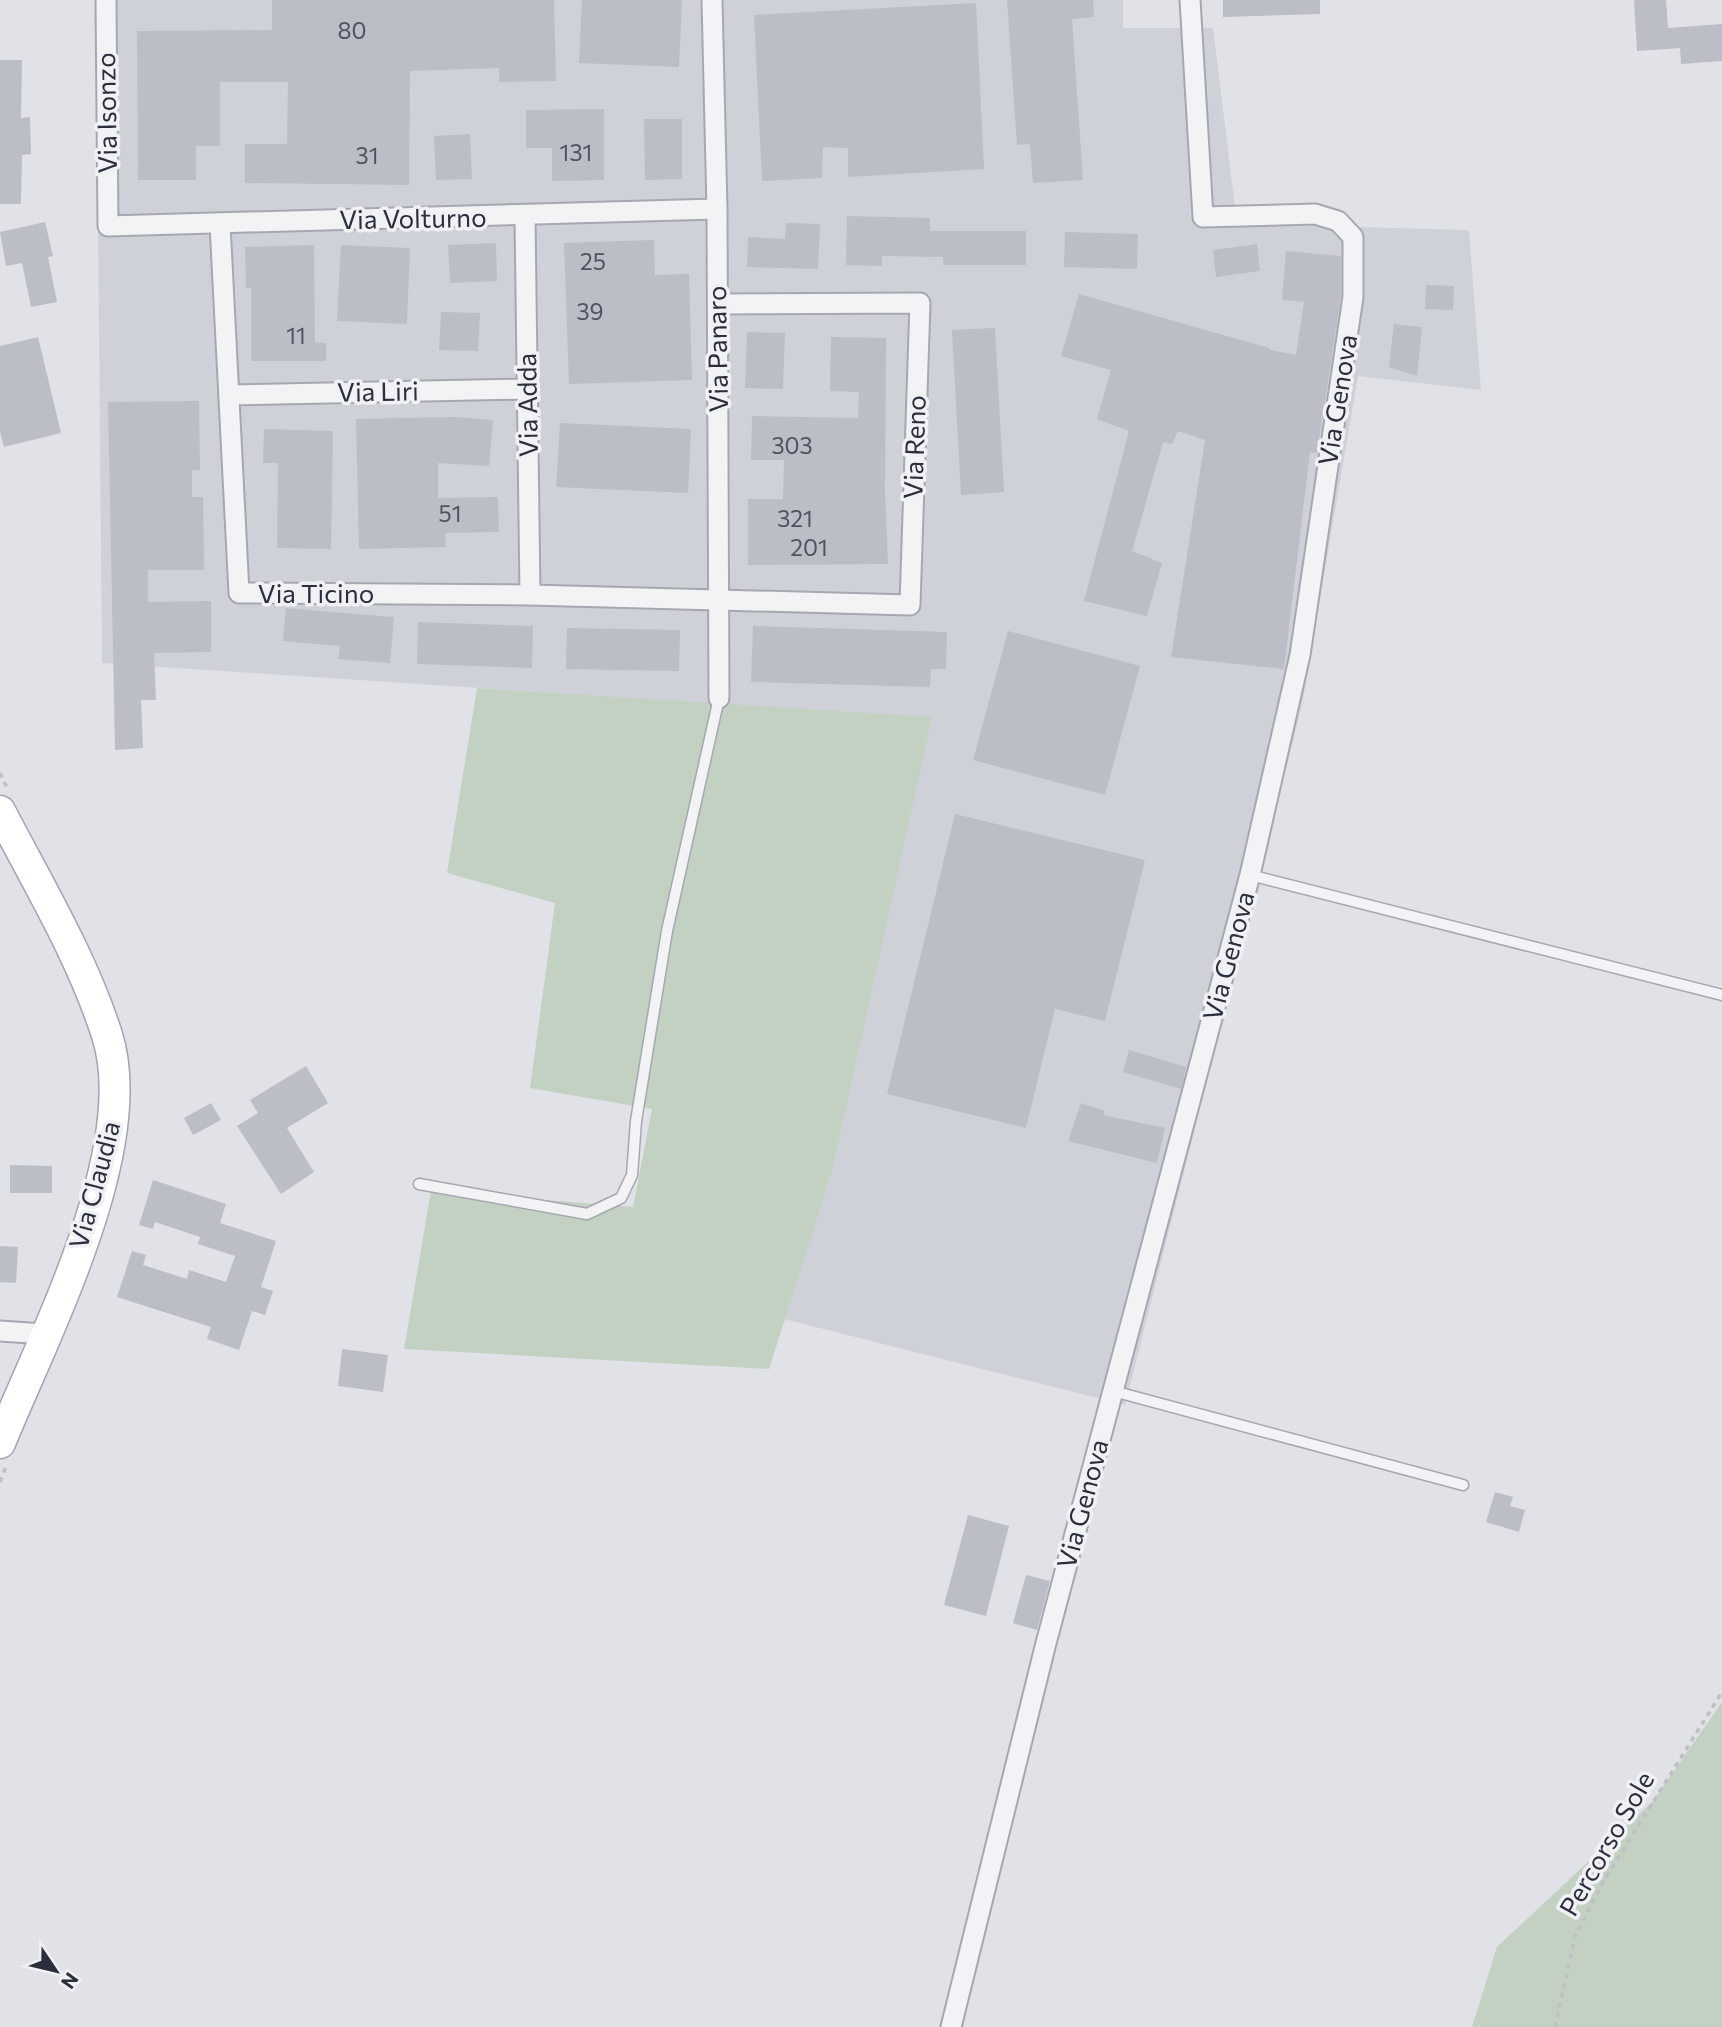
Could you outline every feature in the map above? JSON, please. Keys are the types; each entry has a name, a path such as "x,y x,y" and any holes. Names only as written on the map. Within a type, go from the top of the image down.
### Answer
{"main road":[{"name":"Via Claudia","path":"5,803 78,961 108,1037 114,1076 116,1119 100,1191 75,1262 44,1334 5,1450"}],"street":[{"name":"Via Isonzo","path":"106,0 108,226"},
{"name":"Via Panaro","path":"712,0 721,600 719,698"},
{"name":"Via Genova","path":"951,2027 1045,1647 1250,875 1300,655 1353,297 1353,237 1338,221 1315,214 1203,217 1190,0"},
{"name":"Via Volturno","path":"108,226 717,209"},
{"name":"Via Adda","path":"525,216 530,595"},
{"name":"Via Ticino","path":"220,224 239,593 530,595 721,600"},
{"name":"Via Reno","path":"718,304 920,303 910,605 721,600"},
{"name":"Via Liri","path":"229,396 527,389"},
{"path":"0,1331 44,1334"}],"lane":[{"path":"419,1184 587,1214 621,1198 632,1174 636,1121 667,931 719,698"},
{"path":"1250,875 1722,995"},
{"path":"1113,1391 1463,1485"}],"path":[{"path":"0,773 5,803"},
{"path":"0,1482 5,1450"},
{"name":"Percorso Sole","path":"1555,2027 1575,1937 1603,1882 1722,1692"}],"shaded area":[{"path":"96,0 1123,0 1123,28 1213,28 1237,224 1469,230 1481,390 1358,376 1302,705 1125,1405 784,1319 833,1169 931,718 102,663"}],"green space":[{"path":"477,688 932,717 833,1169 769,1369 404,1349 431,1191 633,1207 652,1109 530,1088 555,903 447,873"},
{"path":"1722,1702 1722,2027 1472,2027 1497,1947 1653,1801"}],"building":[{"path":"272,0 554,0 556,81 499,82 499,68 410,71 409,185 245,183 245,144 287,144 288,82 220,82 220,146 196,146 196,180 138,180 137,31 272,30"},
{"path":"582,0 682,0 679,67 579,63"},
{"path":"1007,0 1093,0 1094,17 1072,19 1083,180 1033,183 1030,144 1017,145"},
{"path":"1223,0 1320,0 1320,14 1223,17"},
{"path":"1634,0 1666,0 1668,28 1722,24 1722,61 1681,64 1680,48 1637,51"},
{"path":"976,3 984,169 848,177 848,148 823,147 822,178 762,181 754,15"},
{"path":"0,60 22,60 21,118 30,117 31,154 22,155 21,204 0,204"},
{"path":"604,109 604,180 552,181 552,148 526,148 526,110"},
{"path":"644,119 682,119 682,179 645,180"},
{"path":"470,134 472,179 436,180 434,136"},
{"path":"847,216 930,218 930,231 1026,231 1026,265 943,265 943,257 882,256 882,266 846,265"},
{"path":"45,222 53,256 48,257 57,302 31,307 22,263 6,266 0,232"},
{"path":"786,223 820,224 818,269 747,267 748,237 785,239"},
{"path":"1065,232 1138,234 1137,269 1064,267"},
{"path":"654,240 655,275 689,274 692,380 569,384 564,243"},
{"path":"496,243 497,281 450,283 448,245"},
{"path":"1257,244 1260,271 1216,277 1213,250"},
{"path":"314,245 315,342 326,343 326,361 251,361 251,288 246,288 245,247"},
{"path":"341,245 410,248 407,324 337,321"},
{"path":"1286,251 1341,256 1341,296 1317,453 1310,452 1284,669 1171,657 1205,440 1178,431 1172,444 1163,442 1132,551 1162,563 1147,616 1084,601 1129,431 1097,419 1111,370 1061,356 1079,294 1270,350 1296,355 1304,302 1282,300"},
{"path":"1426,285 1454,286 1453,310 1425,309"},
{"path":"441,312 480,313 478,351 439,350"},
{"path":"1394,324 1422,327 1417,376 1389,367"},
{"path":"995,328 1004,492 961,495 952,330"},
{"path":"747,332 785,333 783,389 745,388"},
{"path":"38,337 61,433 4,447 0,432 0,346"},
{"path":"831,337 886,338 885,492 888,564 748,565 748,499 783,499 784,460 751,460 752,416 858,418 859,392 830,391"},
{"path":"199,401 200,470 192,470 192,497 203,497 204,570 148,570 148,602 211,601 211,652 154,653 156,700 141,700 143,748 115,750 108,402"},
{"path":"455,417 493,420 489,466 438,463 438,498 498,497 499,532 445,533 446,547 359,549 356,419"},
{"path":"560,423 691,429 688,493 556,487"},
{"path":"264,429 333,431 331,549 277,548 278,463 263,463"},
{"path":"286,608 394,617 390,663 338,659 340,646 283,641"},
{"path":"418,622 533,626 532,668 417,664"},
{"path":"753,626 947,632 946,669 931,669 930,687 751,682"},
{"path":"567,628 680,630 679,671 566,669"},
{"path":"1008,631 1140,666 1105,795 973,760"},
{"path":"955,814 1145,860 1105,1021 1055,1009 1026,1128 887,1094"},
{"path":"1129,1050 1186,1067 1181,1089 1123,1072"},
{"path":"306,1066 328,1103 287,1128 314,1172 281,1194 237,1126 258,1113 250,1100"},
{"path":"211,1103 221,1120 193,1135 184,1118"},
{"path":"1081,1103 1105,1111 1103,1115 1165,1128 1157,1163 1068,1141"},
{"path":"10,1165 52,1166 52,1193 10,1193"},
{"path":"153,1180 226,1204 220,1223 276,1241 261,1287 273,1291 265,1315 252,1311 239,1350 207,1339 211,1327 117,1297 132,1251 146,1255 143,1265 187,1279 189,1270 226,1282 235,1256 198,1244 200,1237 155,1222 153,1229 139,1225"},
{"path":"0,1246 18,1247 16,1283 0,1282"},
{"path":"342,1349 388,1355 383,1392 338,1386"},
{"path":"1495,1492 1513,1497 1510,1506 1525,1510 1519,1532 1486,1522"},
{"path":"968,1515 1009,1526 986,1616 944,1605"},
{"path":"1026,1575 1050,1581 1037,1630 1013,1623"}]}
